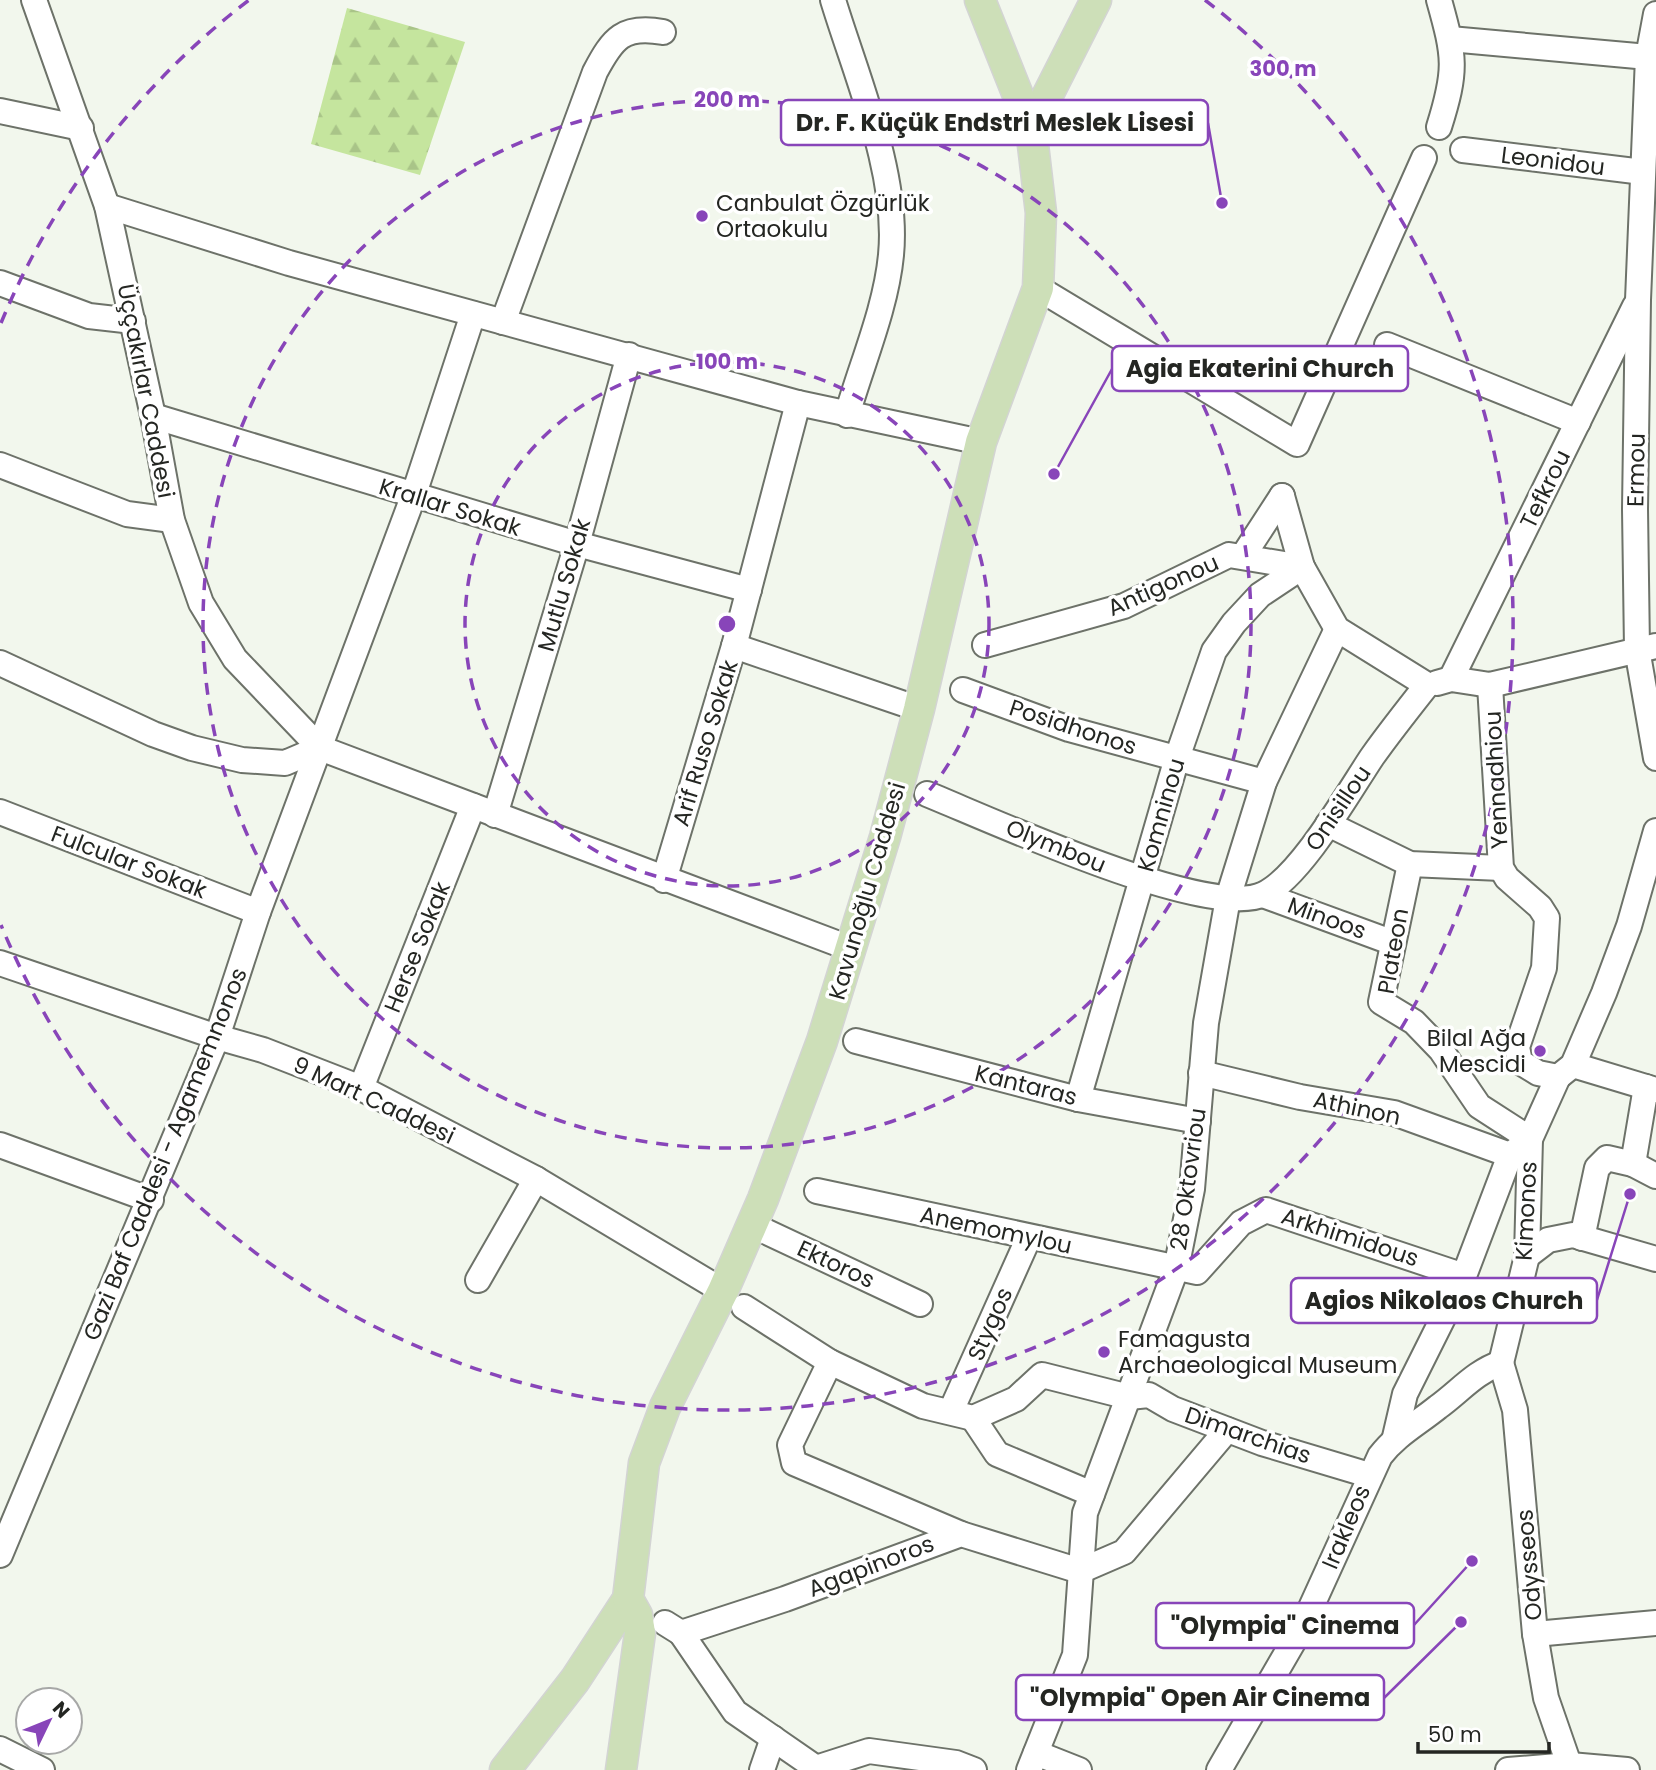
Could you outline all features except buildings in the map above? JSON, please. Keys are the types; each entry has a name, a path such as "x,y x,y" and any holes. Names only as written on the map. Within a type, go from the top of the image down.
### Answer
{"main road":[{"name":"Kavunoğlu Caddesi","path":"621,1770 640,1633 637,1615 628,1599 644,1463 665,1407 734,1299 752,1225 822,1041 852,949 919,709 981,442 1038,288 1041,213 1031,128 980,0"},
{"path":"1031,128 1096,0"},
{"path":"505,1770 575,1680 628,1599"}],"street":[{"name":"Üççakırlar Caddesi","path":"34,0 107,206 153,416 172,520 201,603 216,633 235,659 320,748"},
{"path":"833,0 878,147 891,218 891,256 847,415"},
{"path":"1439,0 1454,55 1451,89 1439,127"},
{"name":"Ermou","path":"1656,14 1648,57 1638,300 1646,510 1646,648 1656,758"},
{"path":"503,322 595,72 608,47 624,33 644,29 663,32"},
{"path":"1450,39 1648,57"},
{"path":"0,110 80,128"},
{"name":"Leonidou","path":"1463,150 1643,172"},
{"path":"1038,288 1297,444 1424,158"},
{"path":"107,206 289,264 798,403 981,442"},
{"path":"0,283 89,316 133,321"},
{"name":"Tefkrou","path":"1451,679 1638,300"},
{"name":"Gazi Baf Caddesi - Agamemnonos","path":"0,1555 217,1038 258,912 413,496 473,314"},
{"path":"1387,345 1578,422"},
{"name":"Mutlu Sokak","path":"484,811 577,544 629,355"},
{"name":"Arif Ruso Sokak","path":"664,880 734,646 798,403"},
{"name":"Krallar Sokak","path":"153,416 577,544 749,590"},
{"path":"0,465 127,514 172,520"},
{"path":"1243,556 1282,496 1302,567 1336,629 1427,685 1451,679 1490,685 1646,648"},
{"name":"Antigonou","path":"985,645 1124,606 1229,555 1302,567"},
{"name":"Komninou","path":"1078,1099 1177,758 1214,651 1234,622 1260,595 1302,567"},
{"name":"28 Oktovriou","path":"1033,1762 1075,1655 1085,1513 1176,1269 1192,1189 1206,1023 1228,898 1264,782 1336,629"},
{"path":"734,646 919,709"},
{"path":"0,663 153,734 192,748 242,760 285,763 320,748 852,949"},
{"name":"Onisillou","path":"1263,895 1303,860 1427,685"},
{"name":"Yennadhiou","path":"1490,685 1501,868 1507,878 1540,907 1547,918 1544,968 1517,1047 1520,1062 1538,1073 1566,1071"},
{"name":"Posidhonos","path":"963,690 1069,729 1264,782"},
{"name":"Olymbou","path":"927,794 1143,881 1228,898"},
{"name":"Herse Sokak","path":"361,1088 484,811"},
{"name":"Fulcular Sokak","path":"0,812 258,912"},
{"path":"1328,824 1410,864 1501,868"},
{"path":"1395,1437 1405,1394 1464,1276 1510,1156 1530,1139 1566,1071 1629,926 1656,831"},
{"name":"Plateon","path":"1410,864 1391,942 1381,1002 1415,1022 1441,1050 1479,1106 1530,1139"},
{"path":"1228,898 1263,895"},
{"name":"Minoos","path":"1263,895 1391,942"},
{"name":"9 Mart Caddesi","path":"0,962 217,1038 263,1050 361,1088 536,1179 734,1299 830,1362 923,1406 962,1415"},
{"name":"Kantaras","path":"856,1041 1078,1099 1198,1121"},
{"path":"1566,1071 1651,1089 1633,1164"},
{"name":"Athinon","path":"1200,1073 1300,1097 1394,1113 1510,1156"},
{"name":"Kimonos","path":"1501,1363 1527,1256 1530,1139"},
{"path":"0,1145 151,1200"},
{"path":"1582,1238 1597,1168 1607,1158 1633,1164 1656,1176"},
{"path":"478,1280 536,1179"},
{"name":"Anemomylou","path":"817,1191 1176,1269"},
{"name":"Arkhimidous","path":"1176,1269 1197,1272 1241,1223 1266,1210 1464,1276"},
{"name":"Ektoros","path":"752,1225 920,1304"},
{"path":"1527,1256 1548,1240 1573,1235 1656,1259"},
{"name":"Stygos","path":"962,1415 1029,1237"},
{"path":"830,1362 790,1445 794,1463 961,1534"},
{"name":"Irakleos","path":"1219,1770 1303,1625 1369,1475 1395,1437 1438,1407 1481,1370 1501,1363"},
{"name":"Odysseos","path":"1501,1363 1515,1410 1535,1634 1546,1698 1570,1768"},
{"name":"Dimarchias","path":"962,1415 1016,1399 1042,1375 1129,1397 1149,1395 1173,1409 1227,1430 1369,1475"},
{"path":"962,1415 997,1454 1092,1494"},
{"path":"1080,1572 1124,1552 1227,1430"},
{"name":"Agapinoros","path":"773,1738 735,1712 673,1628 785,1599 961,1534 1080,1572"},
{"path":"1535,1634 1656,1623"},
{"path":"762,1770 773,1738 818,1769 869,1751 956,1763 974,1770"},
{"path":"0,1749 42,1770"},
{"path":"1033,1762 1079,1770"},
{"path":"1508,1770 1627,1770"}],"green space":[{"path":"347,8 465,42 420,175 311,144"}],"place":[{"name":"Dr. F. Küçük Endstri Meslek Lisesi","path":"1222,203"},
{"name":"Canbulat Özgürlük Ortaokulu","path":"702,216"},
{"name":"Agia Ekaterini Church","path":"1054,474"},
{"name":"Bilal Ağa Mescidi","path":"1540,1051"},
{"name":"Agios Nikolaos Church","path":"1630,1194"},
{"name":"Famagusta Archaeological Museum","path":"1104,1352"},
{"name":"\"Olympia\" Cinema","path":"1472,1561"},
{"name":"\"Olympia\" Open Air Cinema","path":"1461,1622"}]}
